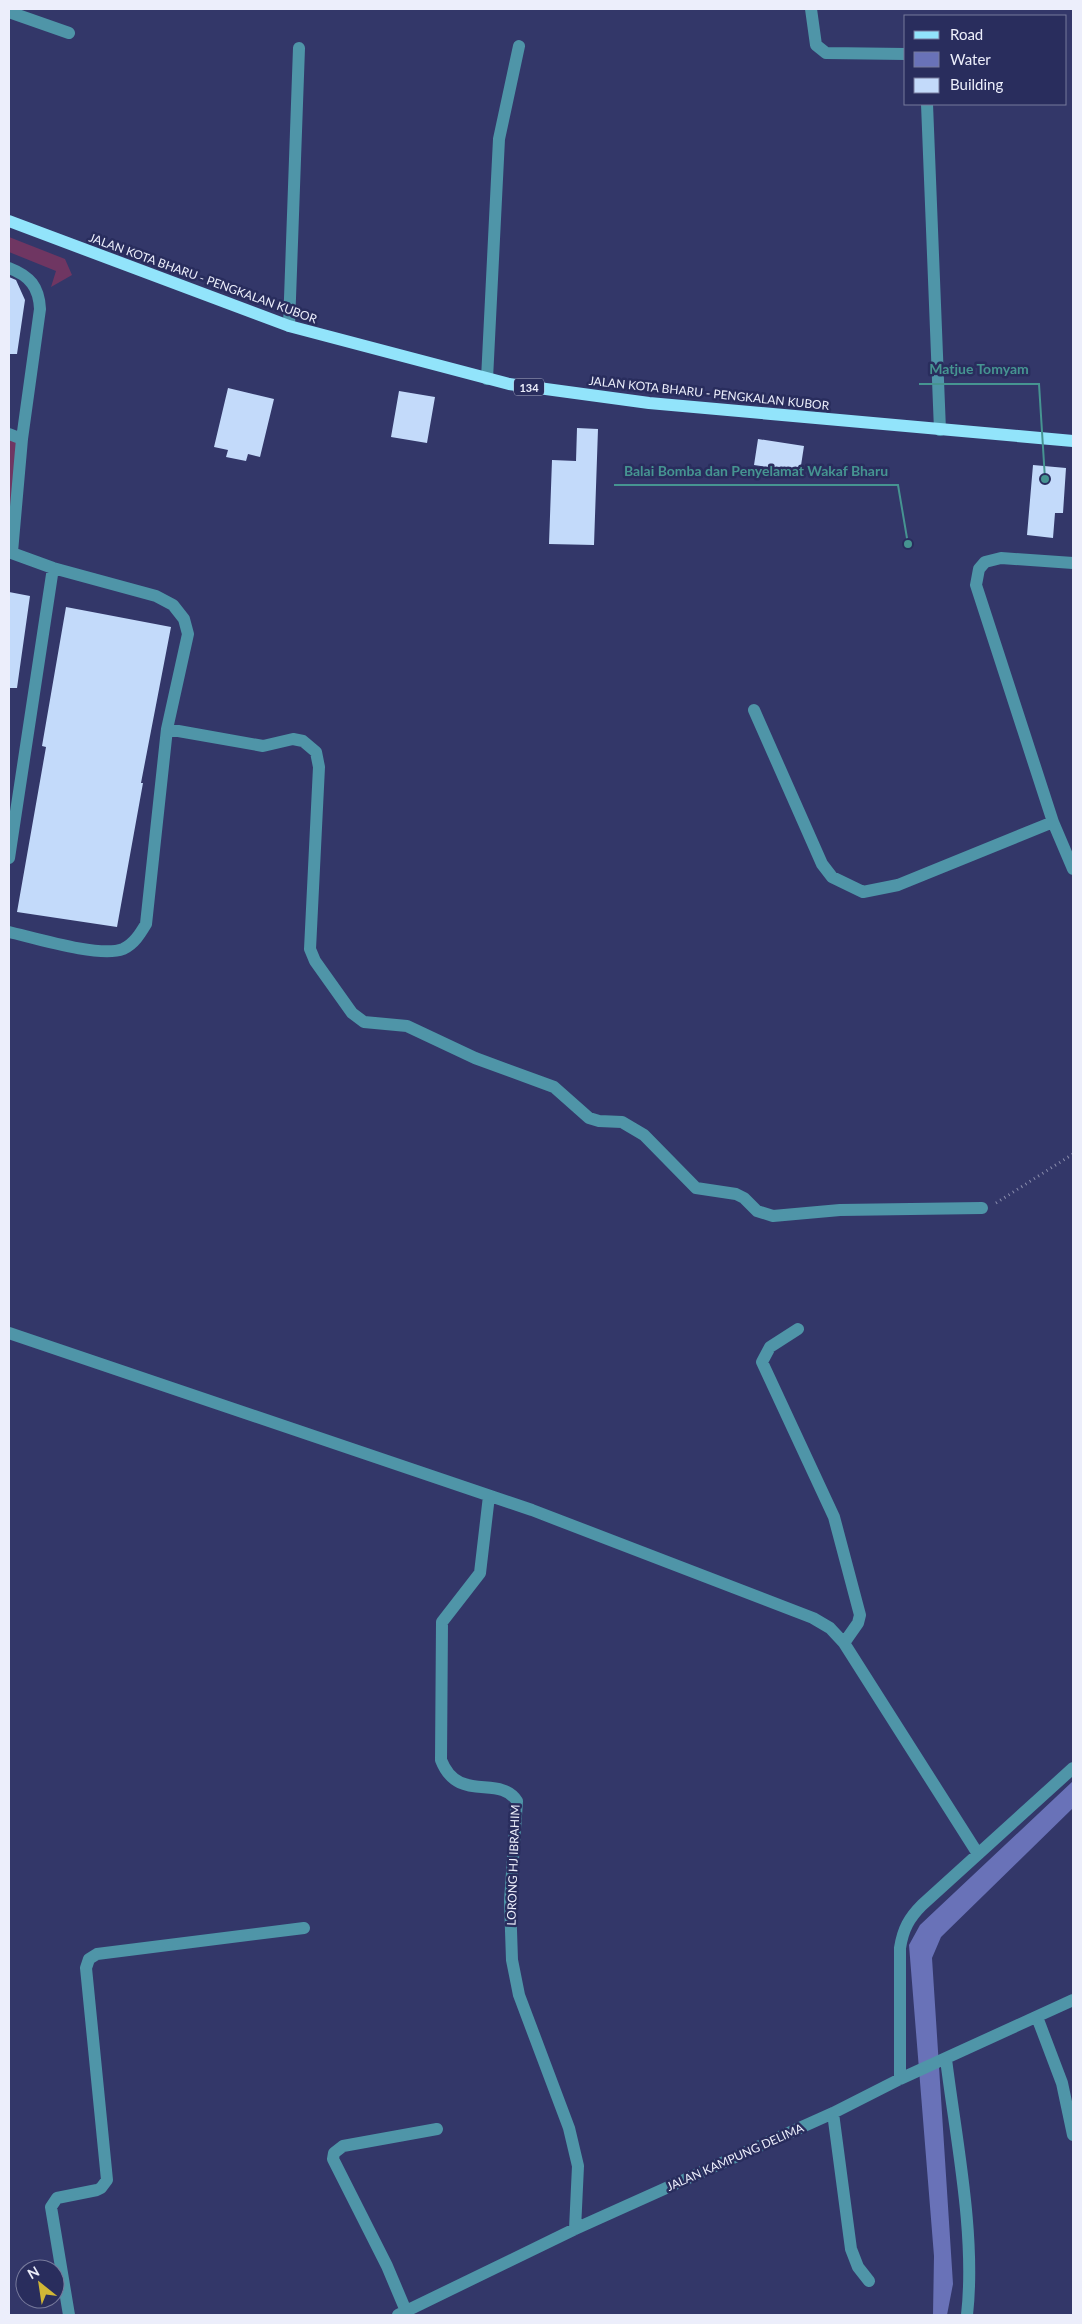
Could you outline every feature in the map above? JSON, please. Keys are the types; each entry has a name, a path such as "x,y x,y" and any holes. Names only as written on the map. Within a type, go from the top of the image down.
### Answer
{"main road":[{"name":"JALAN KOTA BHARU - PENGKALAN KUBOR","path":"9,221 289,326 486,379 649,403 1073,441"}],"street":[{"path":"811,9 816,45 826,53 904,54"},
{"path":"9,12 69,33"},
{"path":"486,379 499,139 519,46"},
{"path":"289,326 299,48"},
{"path":"927,105 940,430"},
{"path":"9,268 21,272 32,281 39,294 40,310 22,439 10,552 53,568 156,596 173,605 184,619 188,634 167,728 146,924 136,940 123,949 101,952 9,932"},
{"path":"9,434 22,439"},
{"path":"1073,563 1000,558 985,562 976,576 977,594 1053,822 1073,869"},
{"path":"9,858 53,568"},
{"path":"754,710 822,864 832,877 855,890 862,892 898,885 1053,822"},
{"path":"167,728 263,746 293,739 308,743 316,752 320,767 310,949 314,961 359,1020 406,1026 474,1058 557,1089 594,1120 618,1121 641,1133 696,1188 736,1194 762,1214 773,1216 840,1210 982,1208"},
{"path":"798,1329 770,1348 762,1362 834,1517 860,1615 858,1623 844,1643"},
{"path":"9,1332 489,1496 813,1618 830,1628 844,1643 978,1854"},
{"name":"LORONG HJ IBRAHIM","path":"489,1496 480,1573 442,1622 441,1760 452,1778 462,1784 506,1791 513,1794 517,1801 510,1901 512,1960 519,1995 569,2128 578,2166 575,2229"},
{"path":"902,2078 900,1948 903,1931 911,1917 922,1905 1073,1768"},
{"path":"69,2315 51,2207 57,2198 97,2190 107,2180 86,1968 89,1959 98,1954 304,1928"},
{"name":"JALAN KAMPUNG DELIMA","path":"402,2313 575,2229 833,2114 902,2078 946,2060 1073,2000"},
{"path":"1037,2017 1062,2084 1073,2135"},
{"path":"946,2060 964,2203 970,2283 967,2315"},
{"path":"833,2114 852,2249 858,2267 869,2281"},
{"path":"402,2313 387,2266 333,2159 334,2153 343,2146 438,2129"}],"path":[{"path":"982,1208 994,1204 1073,1154"}],"shaded area":[{"path":"9,237 65,259 72,275 51,287 56,271 9,252"},
{"path":"9,434 22,439 9,552"}],"water":[{"path":"1073,1781 1073,1808 941,1937 932,1958 953,2284 947,2315 933,2315 934,2256 909,1945 920,1925"}],"building":[{"path":"9,277 16,280 25,300 17,354 9,354"},
{"path":"228,388 274,399 260,457 248,454 246,461 226,457 228,450 214,447"},
{"path":"399,391 435,397 427,443 391,437"},
{"path":"577,428 598,429 594,545 549,544 552,460 576,461"},
{"path":"758,439 804,446 800,472 754,465"},
{"path":"1033,465 1066,468 1063,513 1055,513 1053,538 1027,535"},
{"path":"9,592 30,596 17,688 9,688"},
{"path":"66,607 171,627 141,783 143,783 117,927 17,912 46,747 42,746"}],"place":[{"name":"Matjue Tomyam","path":"1045,479"},
{"name":"Balai Bomba dan Penyelamat Wakaf Bharu","path":"908,544"}]}
